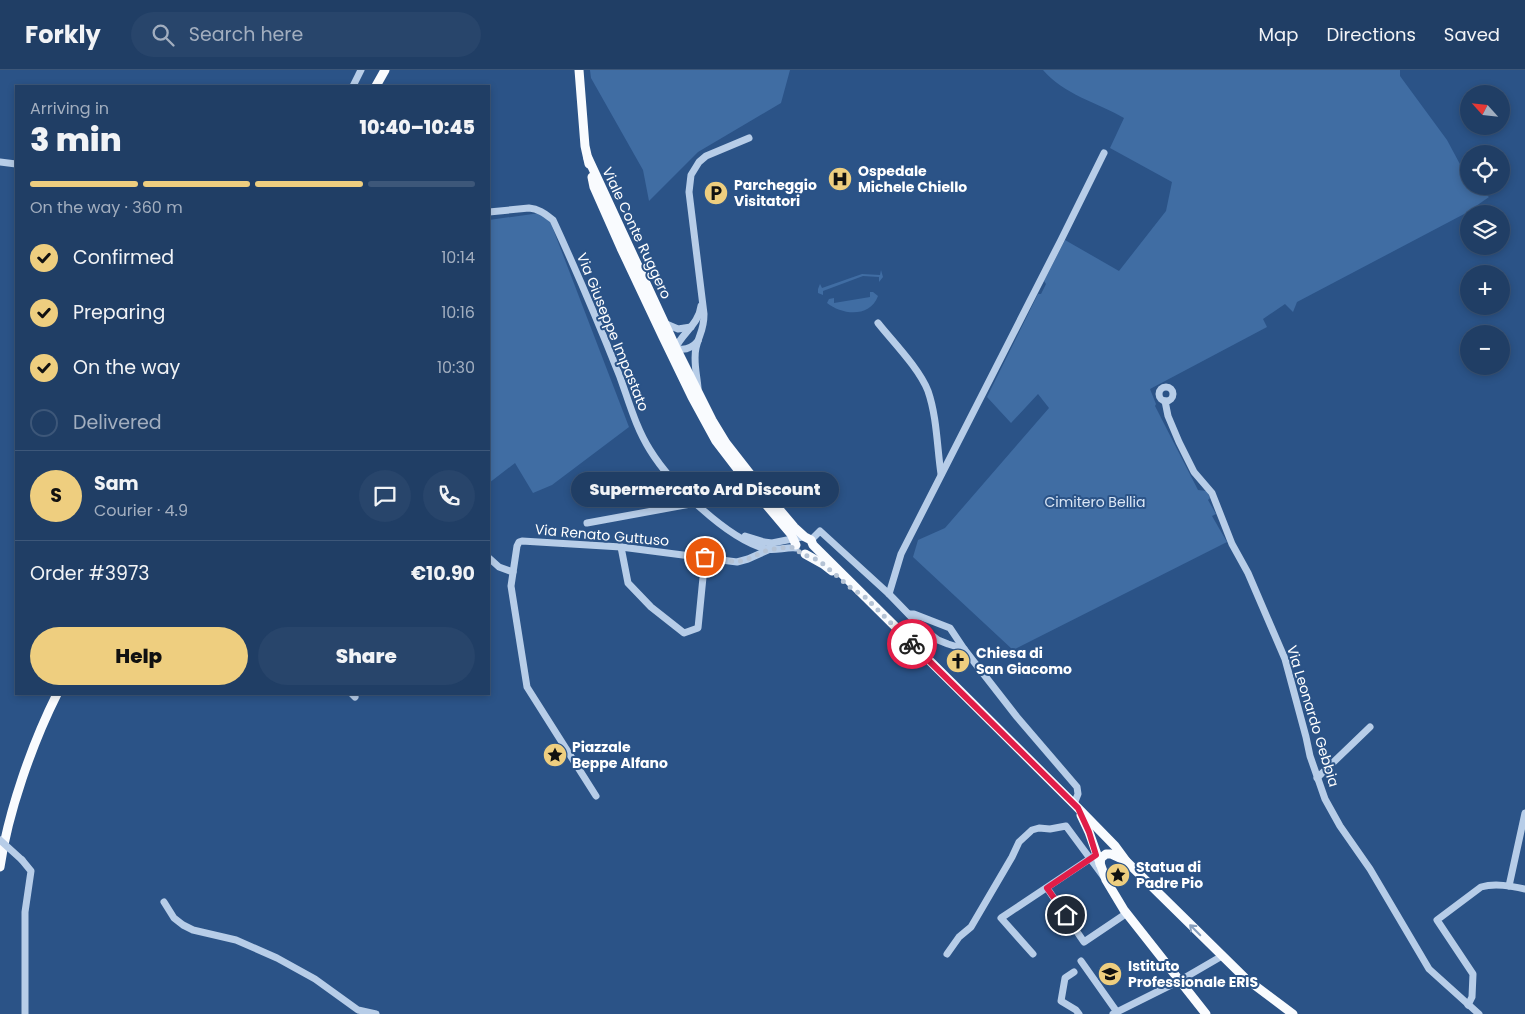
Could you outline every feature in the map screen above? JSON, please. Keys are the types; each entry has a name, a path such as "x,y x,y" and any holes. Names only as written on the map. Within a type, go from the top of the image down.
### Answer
{"main road":[{"path":"378,83 384,70"},
{"path":"579,70 585,146 588,158"},
{"name":"Viale Conte Ruggero","path":"588,158 594,187 624,255 716,441 726,456 802,541"},
{"name":"Viale Conte Ruggero","path":"588,158 698,393 726,442 794,527 802,541"},
{"path":"802,541 811,551 805,554 823,564 851,588 865,597"},
{"path":"802,541 865,597 1076,806 1115,846 1126,861 1230,964 1245,978 1293,1014"},
{"path":"1,862 26,769 57,695"},
{"path":"1076,806 1089,832 1095,859 1106,880 1127,913 1206,1014"},
{"path":"1095,859 1111,854 1126,861"}],"street":[{"path":"354,85 361,70"},
{"path":"698,393 695,360 696,346 704,324 689,192 691,176 699,162 706,156 749,138"},
{"path":"889,594 901,554 1104,153"},
{"path":"0,162 15,164"},
{"name":"Via Giuseppe Impastato","path":"490,212 535,208 553,220 620,378 637,426 649,449 664,470 696,503 720,525 730,531"},
{"path":"624,255 635,270 671,345 682,350 691,347 699,341"},
{"path":"700,412 694,393 675,353 676,348 698,318 702,298"},
{"path":"878,322 924,381 935,422 941,475"},
{"path":"664,323 678,329 691,327"},
{"name":"Via Leonardo Gebbia","path":"1166,401 1168,416 1179,442 1194,472 1212,492 1232,544 1248,574 1285,659 1317,778 1325,799 1340,826 1370,869 1429,969 1479,1014"},
{"path":"587,523 696,503"},
{"path":"730,531 764,542 802,541"},
{"path":"730,531 768,550 789,547 820,531 889,594 921,627 938,640 964,649"},
{"name":"Via Renato Guttuso","path":"596,796 527,687 511,586 517,546 522,541 621,547 737,562 768,550"},
{"path":"621,547 628,583 651,607 684,633 698,628 705,557"},
{"path":"490,559 500,567 513,572"},
{"path":"909,614 914,614 950,628 964,649 1038,743 1077,787 1076,806"},
{"path":"1317,778 1370,728"},
{"path":"1509,886 1525,813"},
{"path":"947,954 959,937 971,927 1012,857 1018,842 1032,830 1066,826 1095,859 1001,918 1033,954"},
{"path":"0,840 31,871 24,923 25,1014"},
{"path":"1468,1005 1472,997 1473,974 1437,920 1480,887 1509,886 1525,889"},
{"path":"1047,888 1084,942 1127,913"},
{"path":"164,902 174,918 183,925 193,930 236,940 276,958 315,979 358,1010 376,1014"},
{"path":"1081,961 1115,1013 1179,981 1222,956"},
{"path":"1074,972 1065,978 1061,1001 1079,1014"}],"green space":[{"path":"590,70 790,70 781,103 698,152 649,201 643,170 591,78"},
{"name":"Cimitero Bellia","path":"1043,70 1400,70 1400,76 1447,140 1460,164 1460,195 1486,195 1489,197 1478,205 1460,205 1460,216 1297,302 1293,312 1285,304 1263,319 1267,327 1150,389 1156,404 1155,406 1198,490 1207,491 1210,498 1208,500 1216,514 1212,516 1227,542 1013,650 913,557 918,540 945,528 1049,408 1038,394 1011,423 987,397 1038,294 1041,294 1046,284 1044,281 1065,240 1119,271 1166,211 1172,182 1110,148 1124,118 1060,86"},
{"path":"540,213 550,221 629,427 552,485 533,493 515,463 490,482 490,220"},
{"path":"881,270 883,277 879,282 879,277 863,276 823,291 823,295 818,293 820,284 822,288 862,274 880,275"},
{"path":"870,292 878,296 869,308 862,311 848,312 827,303 829,299 834,298 834,303 870,297"}],"way so far":[{"path":"705,557 737,562 768,550 796,548 801,554 814,558 823,564 851,588 865,597 912,644"}],"place":[{"name":"Ospedale Michele Chiello","path":"840,179"},
{"name":"Parcheggio Visitatori","path":"716,193"},
{"name":"Supermercato Ard Discount","path":"705,557"},
{"name":"Chiesa di San Giacomo","path":"958,661"},
{"name":"Piazzale Beppe Alfano","path":"555,755"},
{"name":"Statua di Padre Pio","path":"1118,875"},
{"name":"Istituto Professionale ERIS","path":"1110,974"}],"route":[{"path":"912,644 1078,808 1089,832 1096,855 1047,888 1066,915"}]}
